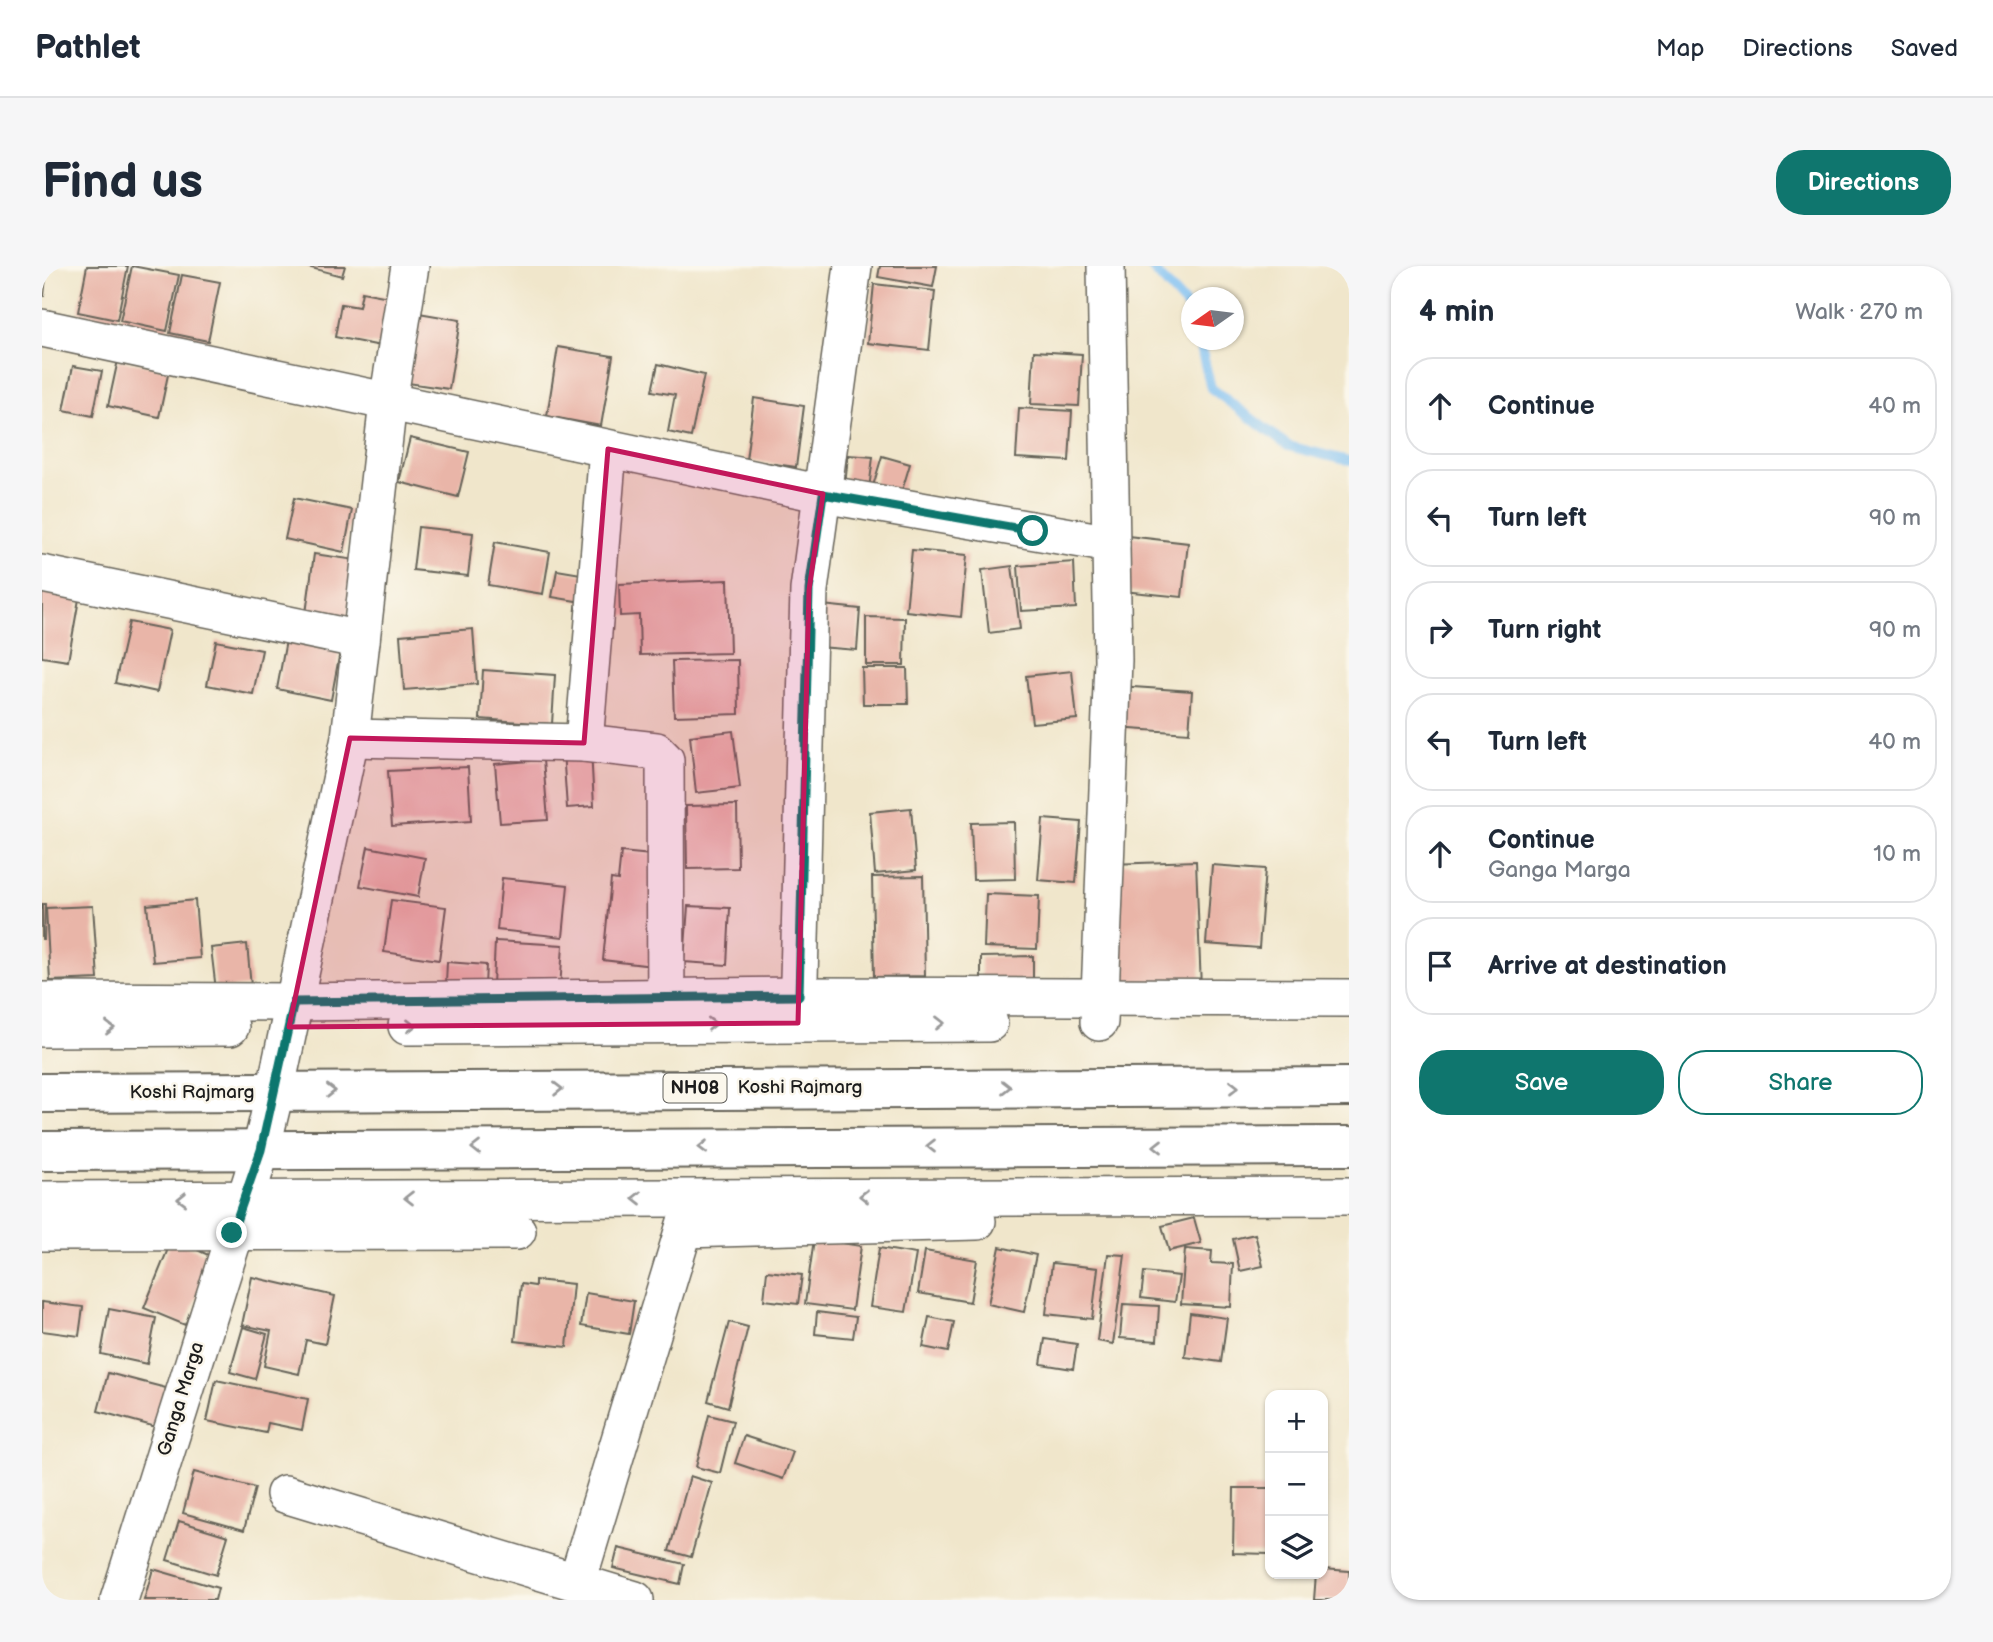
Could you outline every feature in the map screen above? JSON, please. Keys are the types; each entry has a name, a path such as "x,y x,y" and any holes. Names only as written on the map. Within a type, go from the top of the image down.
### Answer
{"main road":[{"name":"Koshi Rajmarg","path":"42,1093 1349,1087"},
{"path":"42,1151 1349,1146"}],"street":[{"name":"Ganga Marga","path":"119,1600 232,1233 261,1150 275,1092 350,738 388,402 410,266"},
{"path":"799,1009 809,590 853,266"},
{"path":"1099,1011 1113,660 1106,266"},
{"path":"42,328 823,494 1111,544"},
{"path":"584,743 608,449"},
{"path":"42,574 361,640"},
{"path":"350,738 584,743 656,751 665,760 666,1011"},
{"path":"1099,1011 1349,998"},
{"path":"42,1002 292,1014"},
{"path":"42,1028 292,1014 799,1009 1099,1011 1349,1023"},
{"path":"689,1213 1349,1196"},
{"path":"42,1200 246,1198 689,1213 1349,1219"},
{"path":"577,1582 689,1213"},
{"path":"42,1233 517,1231"},
{"path":"285,1494 635,1600"}],"highlighted area":[{"path":"608,449 823,494 809,590 798,1023 289,1027 350,738 584,743"}],"building":[{"path":"42,266 47,266 44,296 42,296"},
{"path":"87,266 128,266 117,320 78,312"},
{"path":"132,266 179,275 167,331 120,321"},
{"path":"304,266 345,266 342,276"},
{"path":"880,266 937,266 933,287 878,277"},
{"path":"182,275 220,282 208,341 170,333"},
{"path":"874,284 935,291 929,350 868,343"},
{"path":"362,292 389,297 381,346 335,337 341,304 359,307"},
{"path":"413,312 460,320 449,389 401,382"},
{"path":"558,347 613,356 601,426 547,416"},
{"path":"1034,351 1082,354 1079,406 1031,404"},
{"path":"118,360 169,370 159,417 108,406"},
{"path":"658,364 704,375 691,437 668,432 675,395 652,391"},
{"path":"73,366 102,371 93,416 64,410"},
{"path":"754,398 804,406 796,467 746,460"},
{"path":"1019,408 1072,411 1069,461 1016,458"},
{"path":"410,438 469,452 458,497 399,482"},
{"path":"848,455 873,457 869,489 845,486"},
{"path":"882,456 910,464 901,494 873,486"},
{"path":"294,498 352,510 344,552 285,539"},
{"path":"418,527 473,533 468,576 413,570"},
{"path":"1119,535 1188,543 1182,597 1113,590"},
{"path":"495,542 550,552 543,594 488,585"},
{"path":"912,550 967,555 961,617 906,611"},
{"path":"314,554 356,560 346,627 305,621"},
{"path":"1074,562 1076,608 1021,611 1018,566"},
{"path":"1012,566 1020,629 989,633 982,570"},
{"path":"557,570 593,576 588,603 552,597"},
{"path":"728,580 730,653 640,655 639,615 620,616 619,584"},
{"path":"42,592 79,599 68,661 42,657"},
{"path":"822,605 860,609 857,650 819,647"},
{"path":"866,617 905,618 904,665 866,665"},
{"path":"129,622 170,630 157,692 115,683"},
{"path":"473,629 477,684 404,690 400,635"},
{"path":"287,635 341,646 331,700 277,689"},
{"path":"216,641 262,650 253,694 207,685"},
{"path":"738,660 739,714 674,716 672,661"},
{"path":"862,668 907,668 908,704 863,704"},
{"path":"483,670 555,675 552,724 480,719"},
{"path":"1072,671 1077,719 1032,723 1026,676"},
{"path":"1118,686 1192,691 1189,733 1116,728"},
{"path":"733,731 740,788 696,793 690,736"},
{"path":"591,749 594,806 567,808 563,751"},
{"path":"543,760 548,820 500,823 495,764"},
{"path":"468,767 471,821 392,826 388,771"},
{"path":"737,805 738,868 687,869 686,806"},
{"path":"911,808 916,870 875,874 870,812"},
{"path":"1043,819 1081,822 1076,883 1038,880"},
{"path":"1014,822 1015,879 973,880 971,823"},
{"path":"368,847 425,858 418,897 360,886"},
{"path":"621,852 651,855 653,966 603,960 611,879 618,880"},
{"path":"1196,861 1201,988 1115,991 1111,864"},
{"path":"1212,865 1265,869 1259,948 1206,944"},
{"path":"923,876 925,976 874,977 872,877"},
{"path":"502,878 568,885 563,937 497,930"},
{"path":"986,894 1039,896 1037,949 984,947"},
{"path":"195,900 200,958 153,962 147,905"},
{"path":"391,900 446,907 439,960 384,952"},
{"path":"42,904 45,904 44,939 42,939"},
{"path":"93,906 98,979 50,981 46,908"},
{"path":"688,906 730,908 727,965 684,962"},
{"path":"495,941 563,945 560,989 493,985"},
{"path":"247,944 251,986 216,990 211,948"},
{"path":"1033,956 1033,983 981,983 981,957"},
{"path":"447,962 486,965 485,986 446,983"},
{"path":"1194,1218 1201,1243 1169,1251 1162,1226"},
{"path":"1255,1234 1263,1266 1240,1271 1233,1239"},
{"path":"172,1239 213,1257 185,1325 144,1308"},
{"path":"814,1239 861,1246 852,1310 805,1304"},
{"path":"1000,1247 1036,1255 1024,1312 988,1304"},
{"path":"879,1248 916,1254 906,1312 870,1307"},
{"path":"1185,1249 1212,1251 1211,1263 1233,1264 1231,1307 1181,1304"},
{"path":"925,1251 977,1260 970,1302 918,1293"},
{"path":"1108,1254 1125,1255 1113,1344 1097,1341"},
{"path":"1052,1263 1098,1268 1092,1319 1046,1314"},
{"path":"767,1271 802,1275 798,1304 764,1300"},
{"path":"1144,1272 1179,1276 1175,1302 1141,1298"},
{"path":"252,1277 335,1296 325,1344 306,1340 299,1374 264,1366 271,1331 242,1325"},
{"path":"535,1280 573,1284 567,1347 515,1341 521,1284 535,1286"},
{"path":"586,1293 634,1301 629,1334 581,1326"},
{"path":"42,1302 83,1307 79,1336 42,1331"},
{"path":"1123,1304 1159,1306 1157,1341 1120,1338"},
{"path":"109,1309 156,1318 147,1364 101,1354"},
{"path":"817,1312 856,1317 853,1338 815,1334"},
{"path":"1190,1313 1227,1318 1221,1362 1185,1357"},
{"path":"929,1317 954,1322 948,1352 923,1347"},
{"path":"729,1322 748,1327 728,1407 708,1401"},
{"path":"243,1327 267,1334 255,1379 230,1372"},
{"path":"1045,1339 1077,1344 1073,1369 1041,1364"},
{"path":"108,1373 166,1388 156,1427 98,1411"},
{"path":"216,1380 308,1399 302,1430 268,1423 266,1433 207,1421"},
{"path":"709,1415 733,1421 720,1473 696,1467"},
{"path":"744,1436 793,1452 783,1479 735,1463"},
{"path":"194,1472 255,1488 244,1530 183,1513"},
{"path":"690,1476 712,1483 691,1557 669,1551"},
{"path":"1234,1488 1265,1488 1265,1554 1233,1553"},
{"path":"179,1521 228,1536 216,1575 167,1560"},
{"path":"618,1548 684,1564 680,1584 613,1568"},
{"path":"153,1569 218,1588 215,1600 144,1600"},
{"path":"1328,1569 1349,1571 1349,1600 1314,1600 1316,1579 1328,1579"}],"waterway":[{"path":"1150,266 1181,300"},
{"path":"1202,350 1211,388 1288,446 1349,461"}],"route":[{"path":"232,1233 261,1150 294,1002 799,996 809,590 823,494 1033,531"}]}
